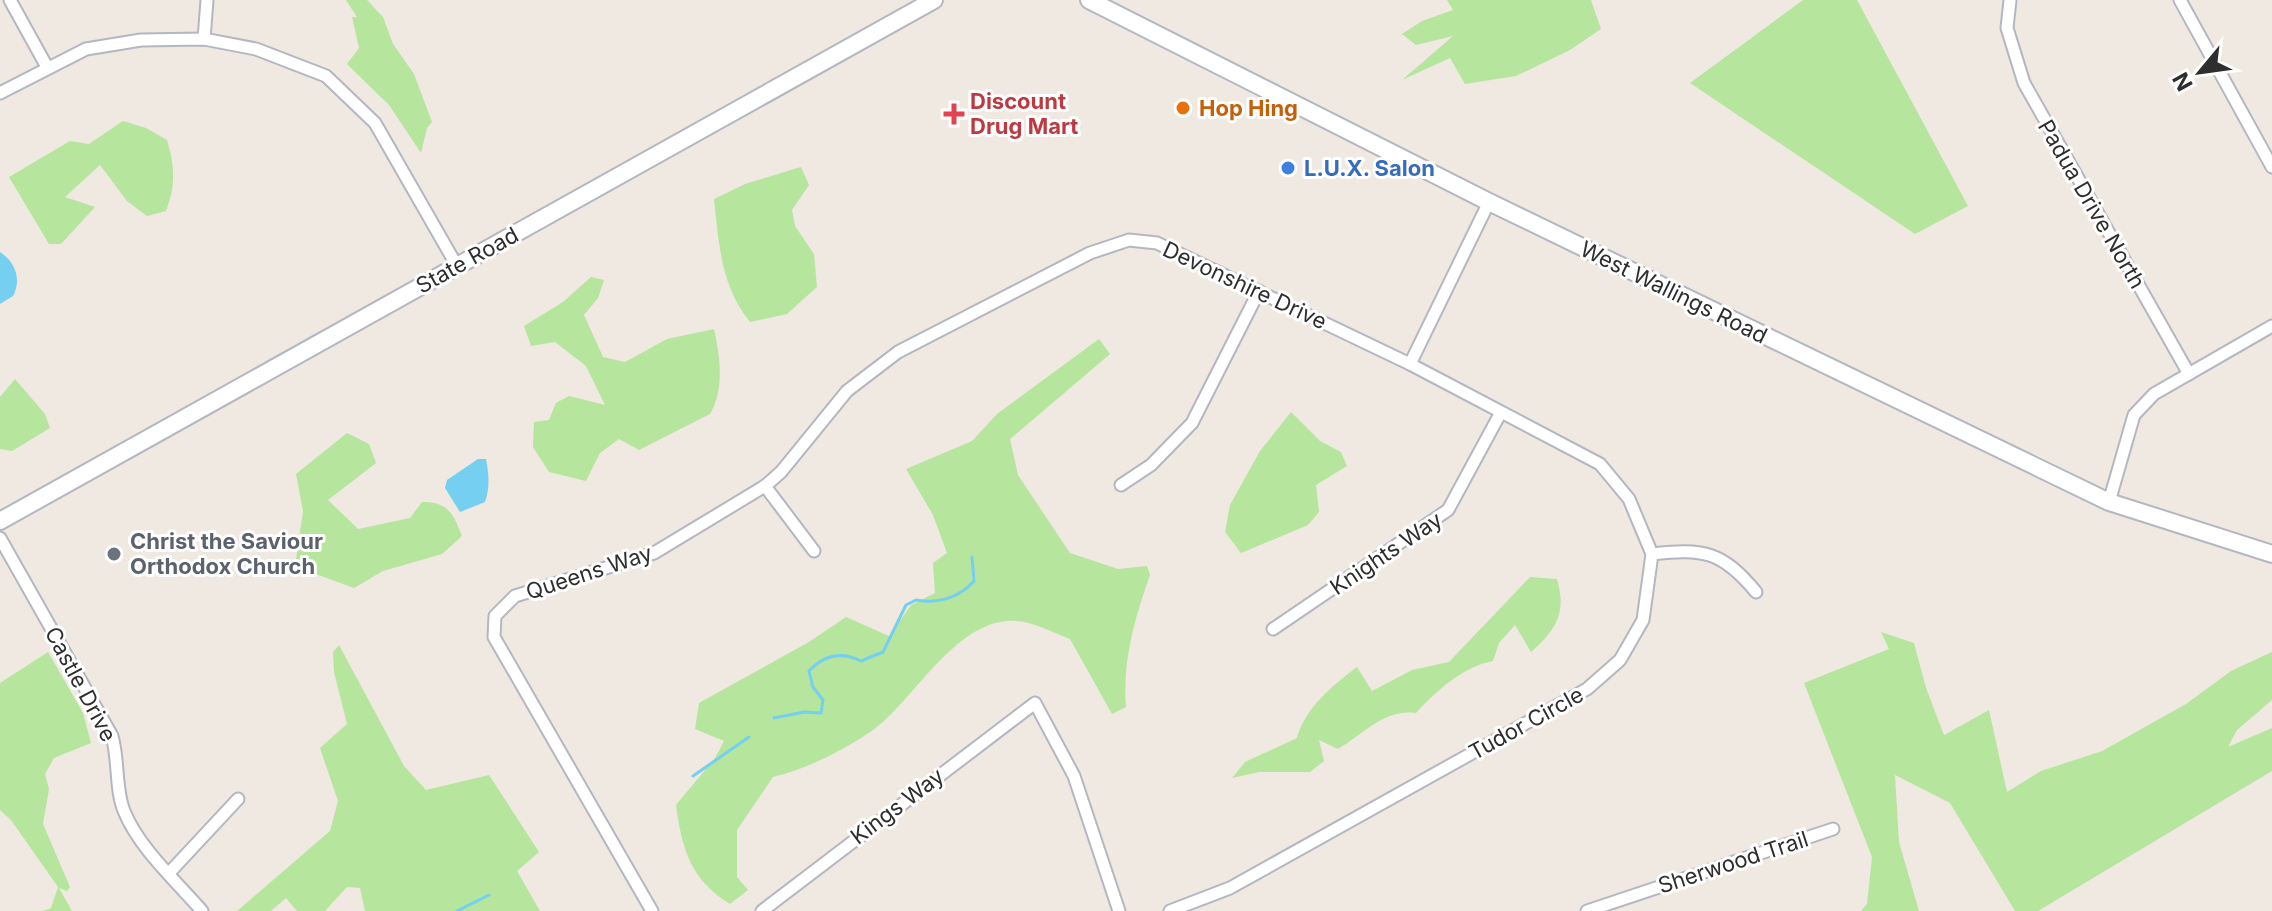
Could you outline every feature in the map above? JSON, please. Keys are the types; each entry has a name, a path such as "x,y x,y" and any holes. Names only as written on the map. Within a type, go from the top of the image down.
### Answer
{"street":[{"path":"10,0 47,67"},
{"path":"204,39 207,0"},
{"name":"State Road","path":"0,521 934,0"},
{"name":"West Wallings Road","path":"1089,0 1489,202 2109,502 2272,554"},
{"name":"Padua Drive North","path":"2010,0 2007,28 2024,83 2189,374"},
{"path":"2180,0 2272,167"},
{"path":"0,93 86,49 141,40 204,39 256,49 326,76 375,123 457,266"},
{"path":"1489,202 1410,364 1600,464 1629,499 1652,554 1693,550 1733,565 1756,592"},
{"name":"Devonshire Drive","path":"866,376 898,352 945,326 1090,253 1129,240 1157,243 1410,364"},
{"path":"1121,485 1151,465 1192,423 1259,291"},
{"path":"2109,502 2134,415 2154,394 2272,326"},
{"name":"Queens Way","path":"652,911 494,637 495,616 515,596 654,553 765,486 781,472 847,391 866,376"},
{"name":"Knights Way","path":"1273,629 1448,510 1500,414"},
{"path":"765,486 814,551"},
{"name":"Castle Drive","path":"0,538 112,736 118,757 123,809 135,832 202,911"},
{"name":"Tudor Circle","path":"1170,911 1230,888 1587,689 1620,660 1643,620 1652,554"},
{"name":"Kings Way","path":"762,911 1035,703 1074,776 1119,911"},
{"path":"169,873 238,799"},
{"name":"Sherwood Trail","path":"1587,911 1833,829"}],"green space":[{"path":"346,0 367,0 383,17 393,44 414,74 432,122 427,128 421,153 389,105 347,64 359,48 352,17 357,17"},
{"path":"1447,0 1591,0 1601,29 1570,50 1516,76 1465,84 1450,58 1402,80 1453,36 1416,45 1402,34 1422,21 1453,10"},
{"path":"1803,0 1857,0 1968,206 1915,234 1690,83"},
{"path":"123,121 146,128 167,140 173,176 166,211 147,216 127,201 100,165 65,197 95,207 61,244 49,244 9,177 70,141 89,144"},
{"path":"801,167 809,185 792,210 795,226 814,254 817,287 787,314 750,322 727,279 714,199 745,184"},
{"path":"591,277 604,280 598,298 584,315 603,357 625,362 667,339 714,329 720,372 718,394 710,414 639,450 619,439 600,453 586,481 549,472 533,447 534,422 549,420 556,403 569,396 605,405 586,366 555,342 531,346 524,326 563,302"},
{"path":"1099,339 1110,354 1010,439 1018,475 1070,553 1118,569 1147,566 1150,575 1128,657 1126,707 1112,714 1070,639 1017,621 995,623 975,632 938,663 873,730 825,758 773,777 737,830 737,877 748,890 730,904 697,874 685,850 678,821 676,805 715,758 724,741 695,729 699,703 809,642 846,617 889,636 911,605 935,593 933,563 947,553 933,515 906,469 972,441 997,414"},
{"path":"15,379 45,414 50,428 12,451 0,449 0,397"},
{"path":"1291,412 1320,441 1341,452 1347,466 1316,485 1319,512 1308,525 1241,553 1225,532 1230,505 1260,451"},
{"path":"347,433 369,444 376,463 328,500 358,529 410,518 422,502 438,504 448,510 462,536 442,554 383,571 354,588 305,570 296,560 303,511 296,474"},
{"path":"1530,577 1557,579 1561,602 1553,628 1531,652 1515,625 1499,643 1493,661 1472,668 1451,681 1416,713 1384,718 1338,749 1319,740 1324,761 1310,772 1259,772 1232,778 1245,762 1297,738 1313,707 1357,667 1372,691 1412,670 1449,662"},
{"path":"1881,632 1914,643 1926,688 1944,735 1989,710 2007,792 2041,771 2102,751 2186,704 2231,671 2272,652 2272,700 2237,730 2228,747 2272,728 2272,771 2038,911 2015,911 1950,803 1895,775 1899,842 1919,911 1861,911 1867,904 1872,857 1804,683 1889,649"},
{"path":"339,645 404,766 426,790 489,775 539,852 517,871 540,911 365,911 360,888 347,887 325,911 297,911 286,898 271,911 237,911 330,831 338,801 320,748 347,724 334,672 333,652"},
{"path":"48,652 83,713 91,743 54,758 45,774 49,789 43,824 70,887 67,891 59,888 72,911 43,911 51,908 58,887 11,820 0,810 0,683"}],"water":[{"path":"0,252 13,266 17,283 13,296 0,304"},
{"path":"478,459 486,459 487,465 485,502 460,512 445,488 447,480"}],"waterway":[{"path":"774,718 804,712 821,713 823,700 813,687 809,671 833,656 847,656 861,661 883,652 906,605 916,600 948,598 962,592 974,581 972,557"},
{"path":"693,776 749,737"},
{"path":"457,911 489,895"}],"place":[{"name":"Hop Hing","path":"1183,108"},
{"name":"Discount Drug Mart","path":"954,114"},
{"name":"L.U.X. Salon","path":"1288,168"},
{"name":"Christ the Saviour Orthodox Church","path":"114,554"}]}
